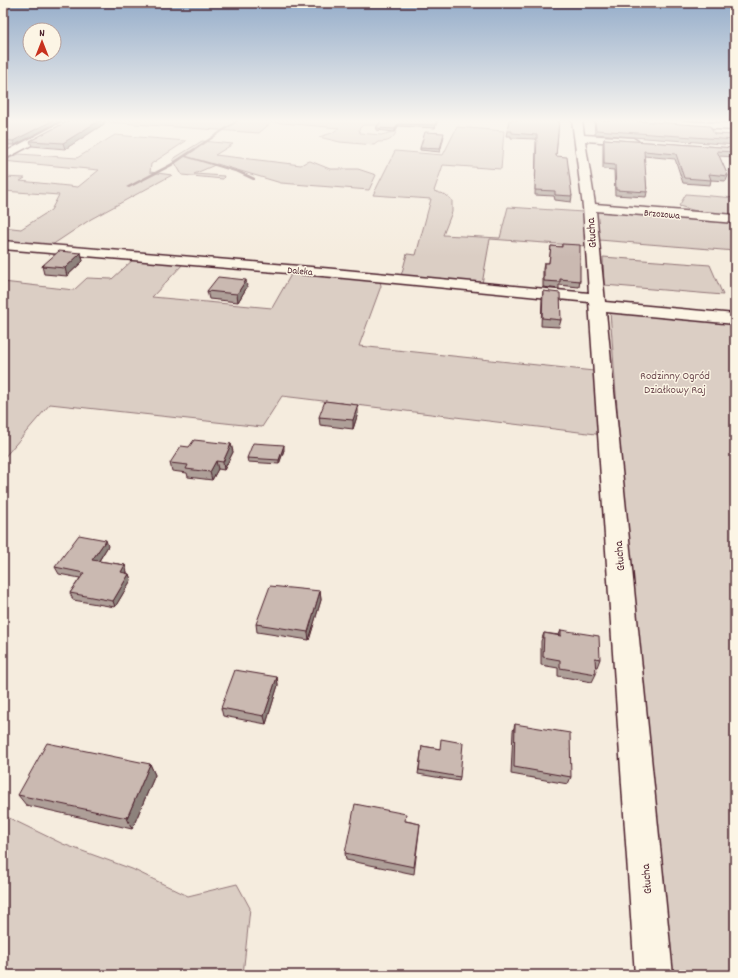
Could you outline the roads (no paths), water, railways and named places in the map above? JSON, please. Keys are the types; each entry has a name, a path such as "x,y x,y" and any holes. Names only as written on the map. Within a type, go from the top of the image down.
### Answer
{"street":[{"name":"Głucha","path":"583,166 589,207 654,975"},
{"name":"Brzozowa","path":"589,207 735,219"},
{"name":"Daleka","path":"3,244 334,273 735,319"}],"waterway":[{"path":"128,187 170,166"},
{"path":"218,166 239,172 254,179"}],"park label":[{"name":"Rodzinny Ogród Działkowy Raj","path":"675,382"}]}
